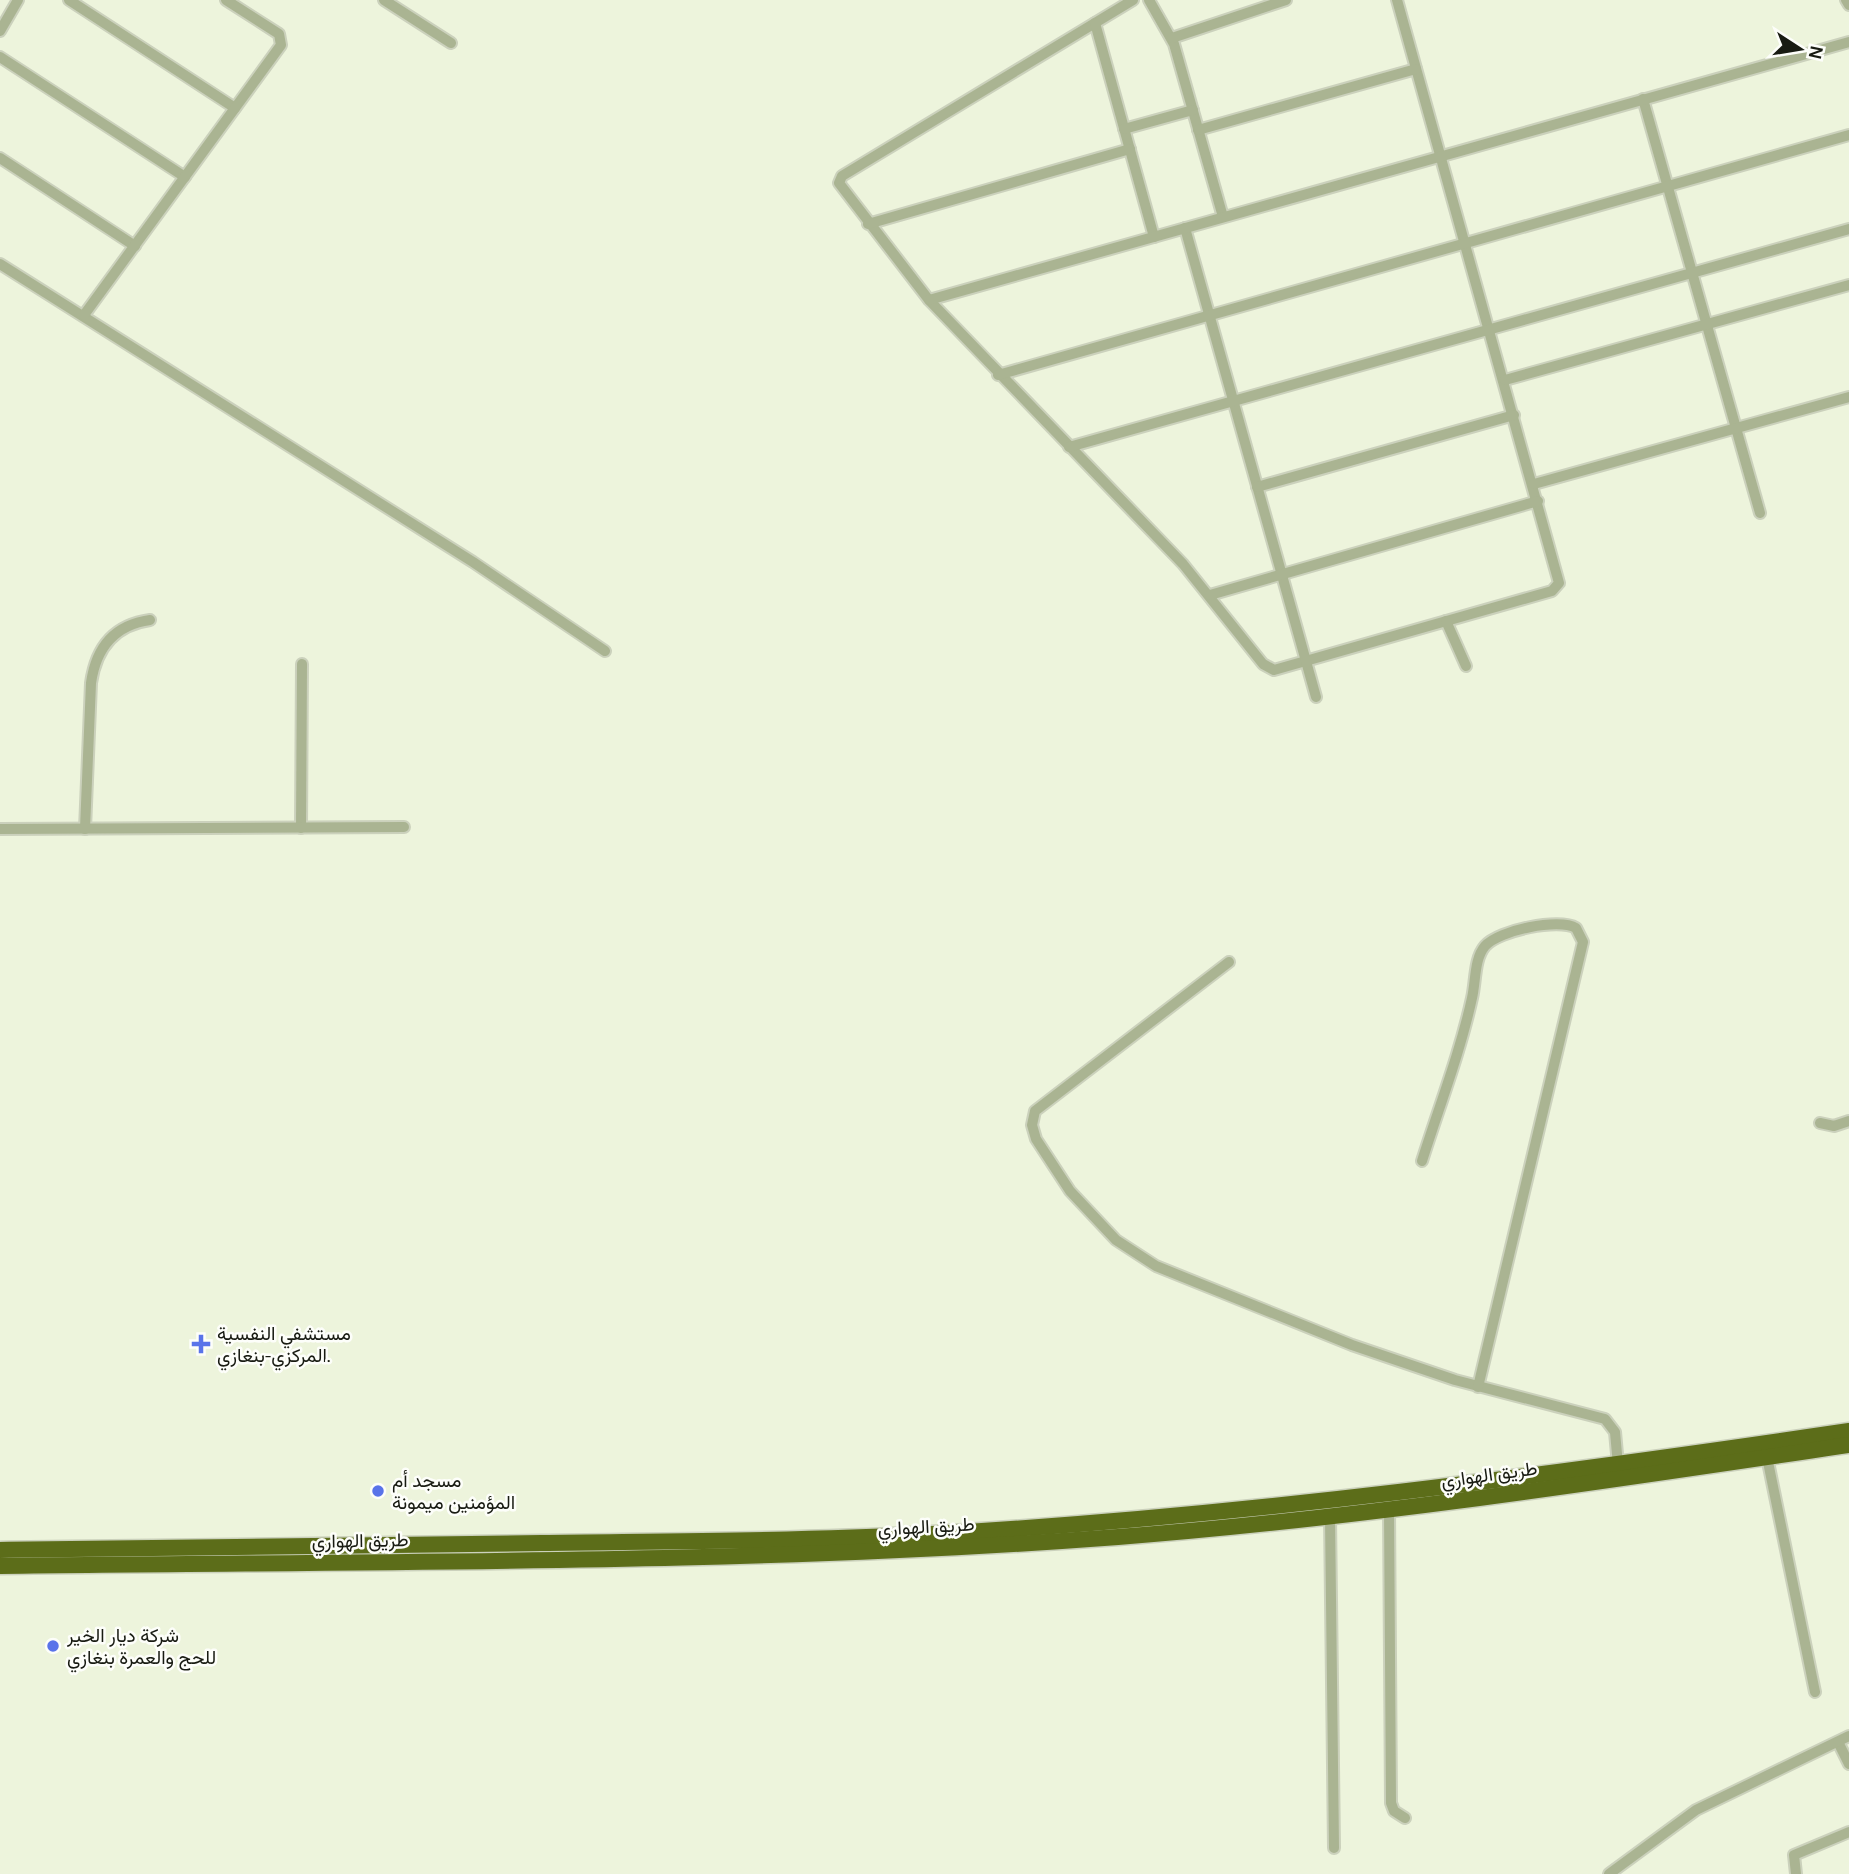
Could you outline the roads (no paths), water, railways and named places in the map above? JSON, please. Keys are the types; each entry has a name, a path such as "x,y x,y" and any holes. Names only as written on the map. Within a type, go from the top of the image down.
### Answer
{"highway":[{"name":"طريق الهواري","path":"0,1550 753,1548 900,1535 1145,1520 1306,1504 1618,1465 1849,1431"},
{"name":"طريق الهواري","path":"0,1566 1113,1537 1330,1517 1849,1445"}],"street":[{"path":"0,32 4,15 18,0"},
{"path":"69,0 236,108"},
{"path":"84,315 282,42 279,34 226,0"},
{"path":"384,0 451,43"},
{"path":"1133,0 842,176 840,186 929,300 1210,595 1266,667 1276,670 1556,588 1559,577 1397,0"},
{"path":"1149,0 1172,38 1223,217"},
{"path":"1172,38 1286,0"},
{"path":"1846,0 1849,5"},
{"path":"1095,23 1154,237"},
{"path":"929,300 1849,42"},
{"path":"0,57 185,177"},
{"path":"1198,130 1416,69"},
{"path":"1643,99 1760,513"},
{"path":"1124,129 1192,110"},
{"path":"998,375 1849,135"},
{"path":"868,224 1130,149"},
{"path":"0,158 135,246"},
{"path":"1185,228 1316,697"},
{"path":"1069,447 1849,229"},
{"path":"0,264 473,562 605,651"},
{"path":"1504,380 1849,285"},
{"path":"1534,484 1849,397"},
{"path":"1257,487 1514,415"},
{"path":"1210,595 1538,501"},
{"path":"85,829 91,683 96,663 106,643 120,628 150,620"},
{"path":"1446,621 1466,666"},
{"path":"300,828 302,664"},
{"path":"0,829 404,827"},
{"path":"1422,1161 1485,947 1496,938 1516,930 1573,926 1579,931 1583,942 1478,1387"},
{"path":"1229,962 1040,1105 1032,1125 1036,1139 1090,1216 1116,1241 1175,1275 1352,1345 1478,1387 1605,1419 1615,1432 1618,1465"},
{"path":"1820,1123 1834,1126 1849,1121"},
{"path":"1767,1457 1815,1692"},
{"path":"1389,1509 1391,1803 1394,1811 1405,1818"},
{"path":"1330,1517 1334,1848"},
{"path":"1609,1874 1696,1810 1849,1736"},
{"path":"1838,1742 1849,1764"},
{"path":"1796,1874 1794,1855 1849,1832"}],"place":[{"name":"مستشفي النفسية المركزي-بنغازي.","path":"201,1344"},
{"name":"مسجد أم المؤمنين ميمونة","path":"378,1491"},
{"name":"شركة ديار الخير للحج والعمرة بنغازي","path":"53,1646"}]}
